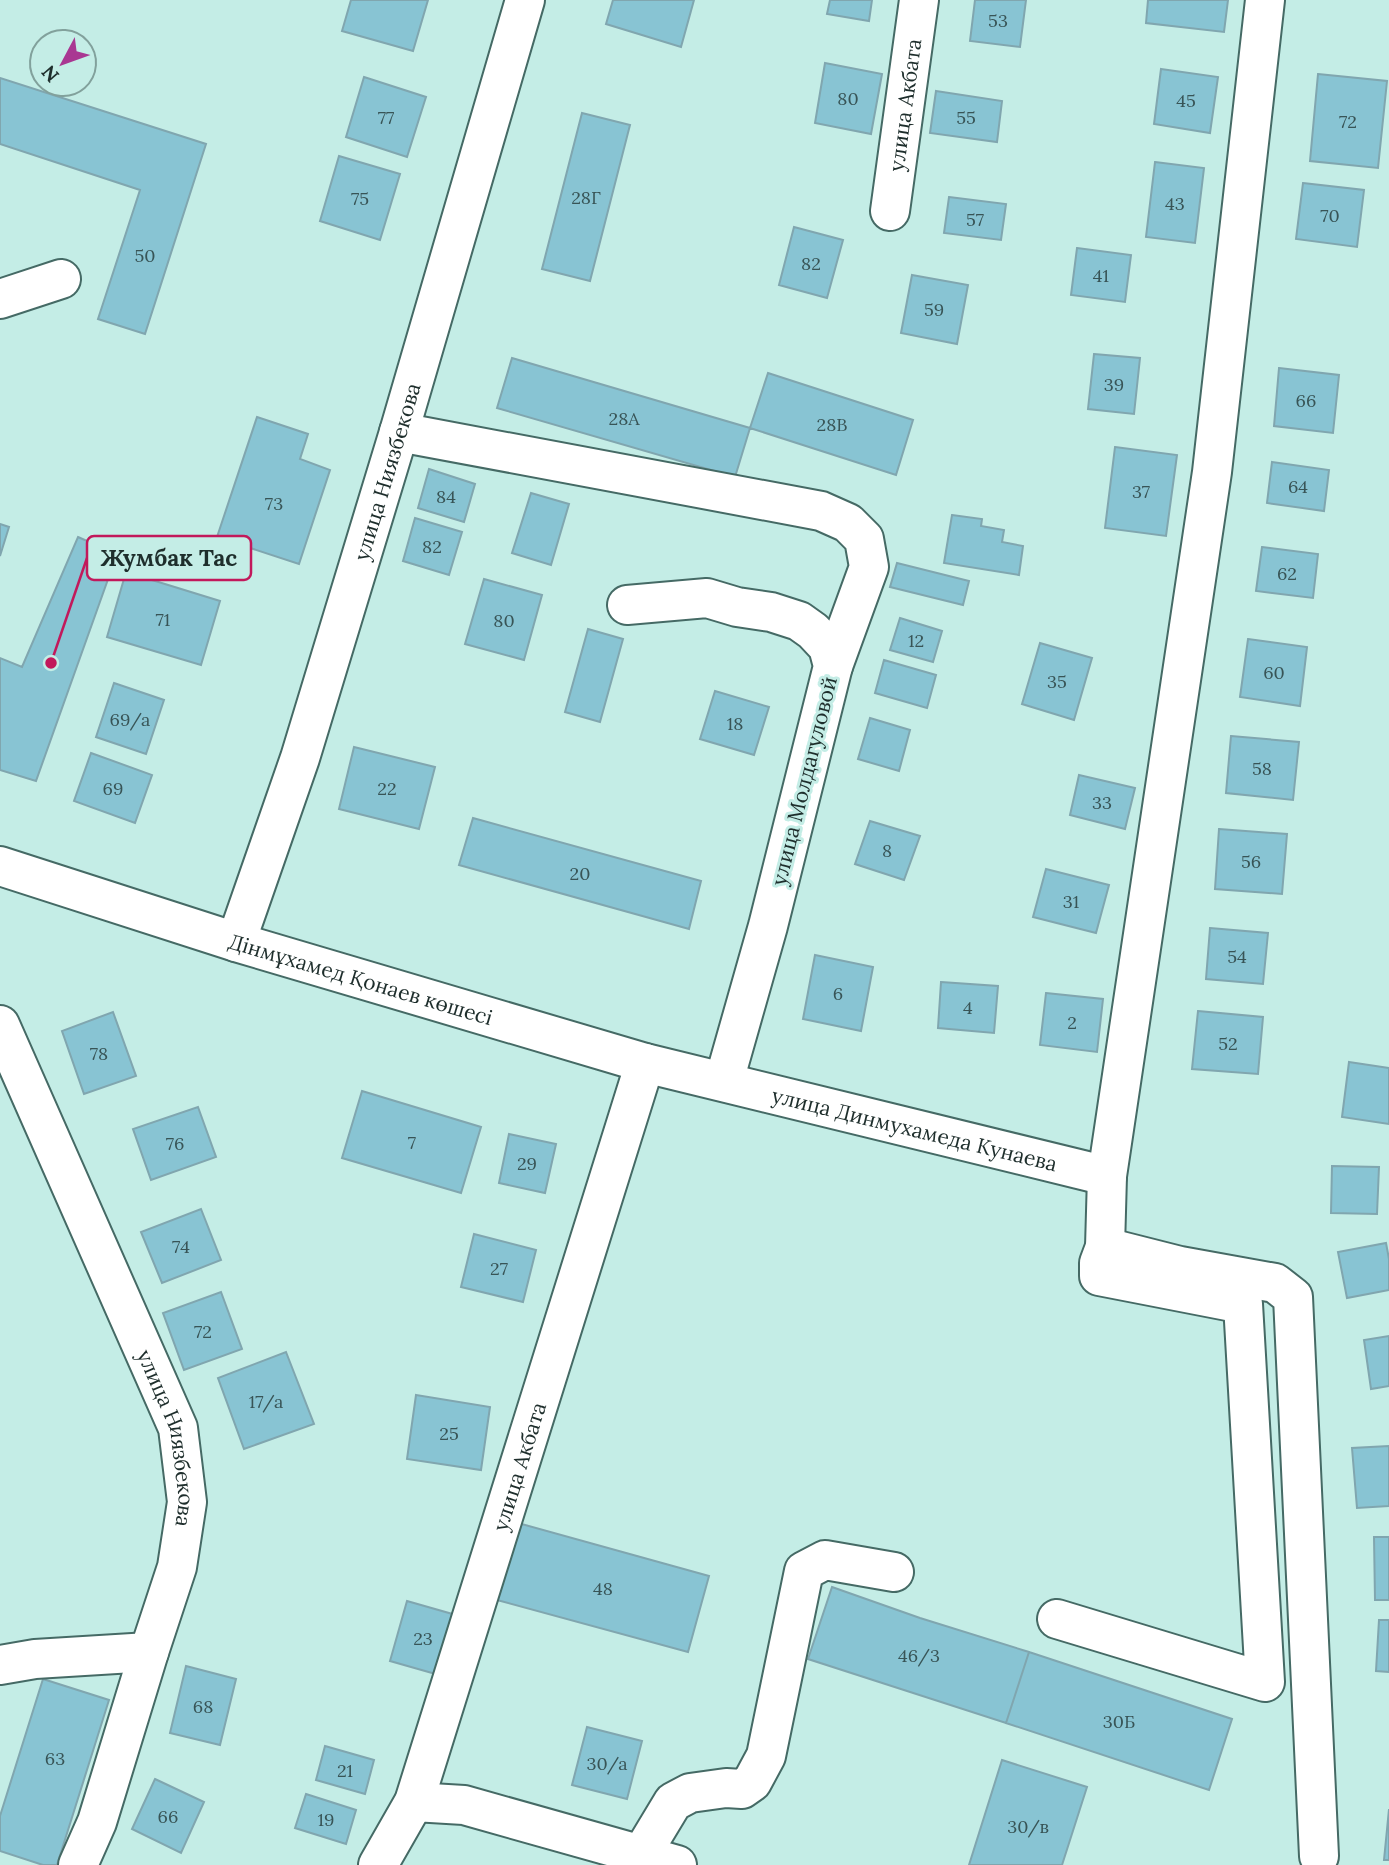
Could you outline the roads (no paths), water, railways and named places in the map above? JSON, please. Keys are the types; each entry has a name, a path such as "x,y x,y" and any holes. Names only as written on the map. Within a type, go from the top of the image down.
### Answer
{"street":[{"name":"улица Ниязбекова","path":"236,942 300,758 526,0"},
{"name":"улица Акбата","path":"890,211 919,0"},
{"path":"1058,1619 1265,1682 1243,1304 1099,1276 1099,1263 1105,1247 1107,1176 1212,472 1265,0"},
{"path":"0,299 61,279"},
{"path":"399,432 821,510 848,523 864,539 869,567 832,666"},
{"name":"улица Молдагуловой","path":"627,605 707,598 737,607 771,612 799,621 813,631 828,648 832,666 768,926 724,1081"},
{"name":"Дінмұхамед Қонаев көшесі","path":"0,866 236,942 645,1063 724,1081"},
{"name":"улица Ниязбекова","path":"0,1025 178,1429 187,1502 177,1567 97,1822 78,1865"},
{"name":"улица Акбата","path":"378,1865 414,1802 645,1063"},
{"name":"улица Динмухамеда Кунаева","path":"724,1081 1107,1176"},
{"path":"1105,1247 1180,1266 1275,1283 1293,1297 1319,1856"},
{"path":"641,1855 673,1802 690,1793 726,1788 742,1789 752,1782 766,1756 804,1571 825,1560 894,1572"},
{"path":"0,1665 35,1659 149,1651"},
{"path":"414,1802 464,1805 677,1865"}],"place":[{"name":"Жумбак Тас","path":"51,663"}]}
